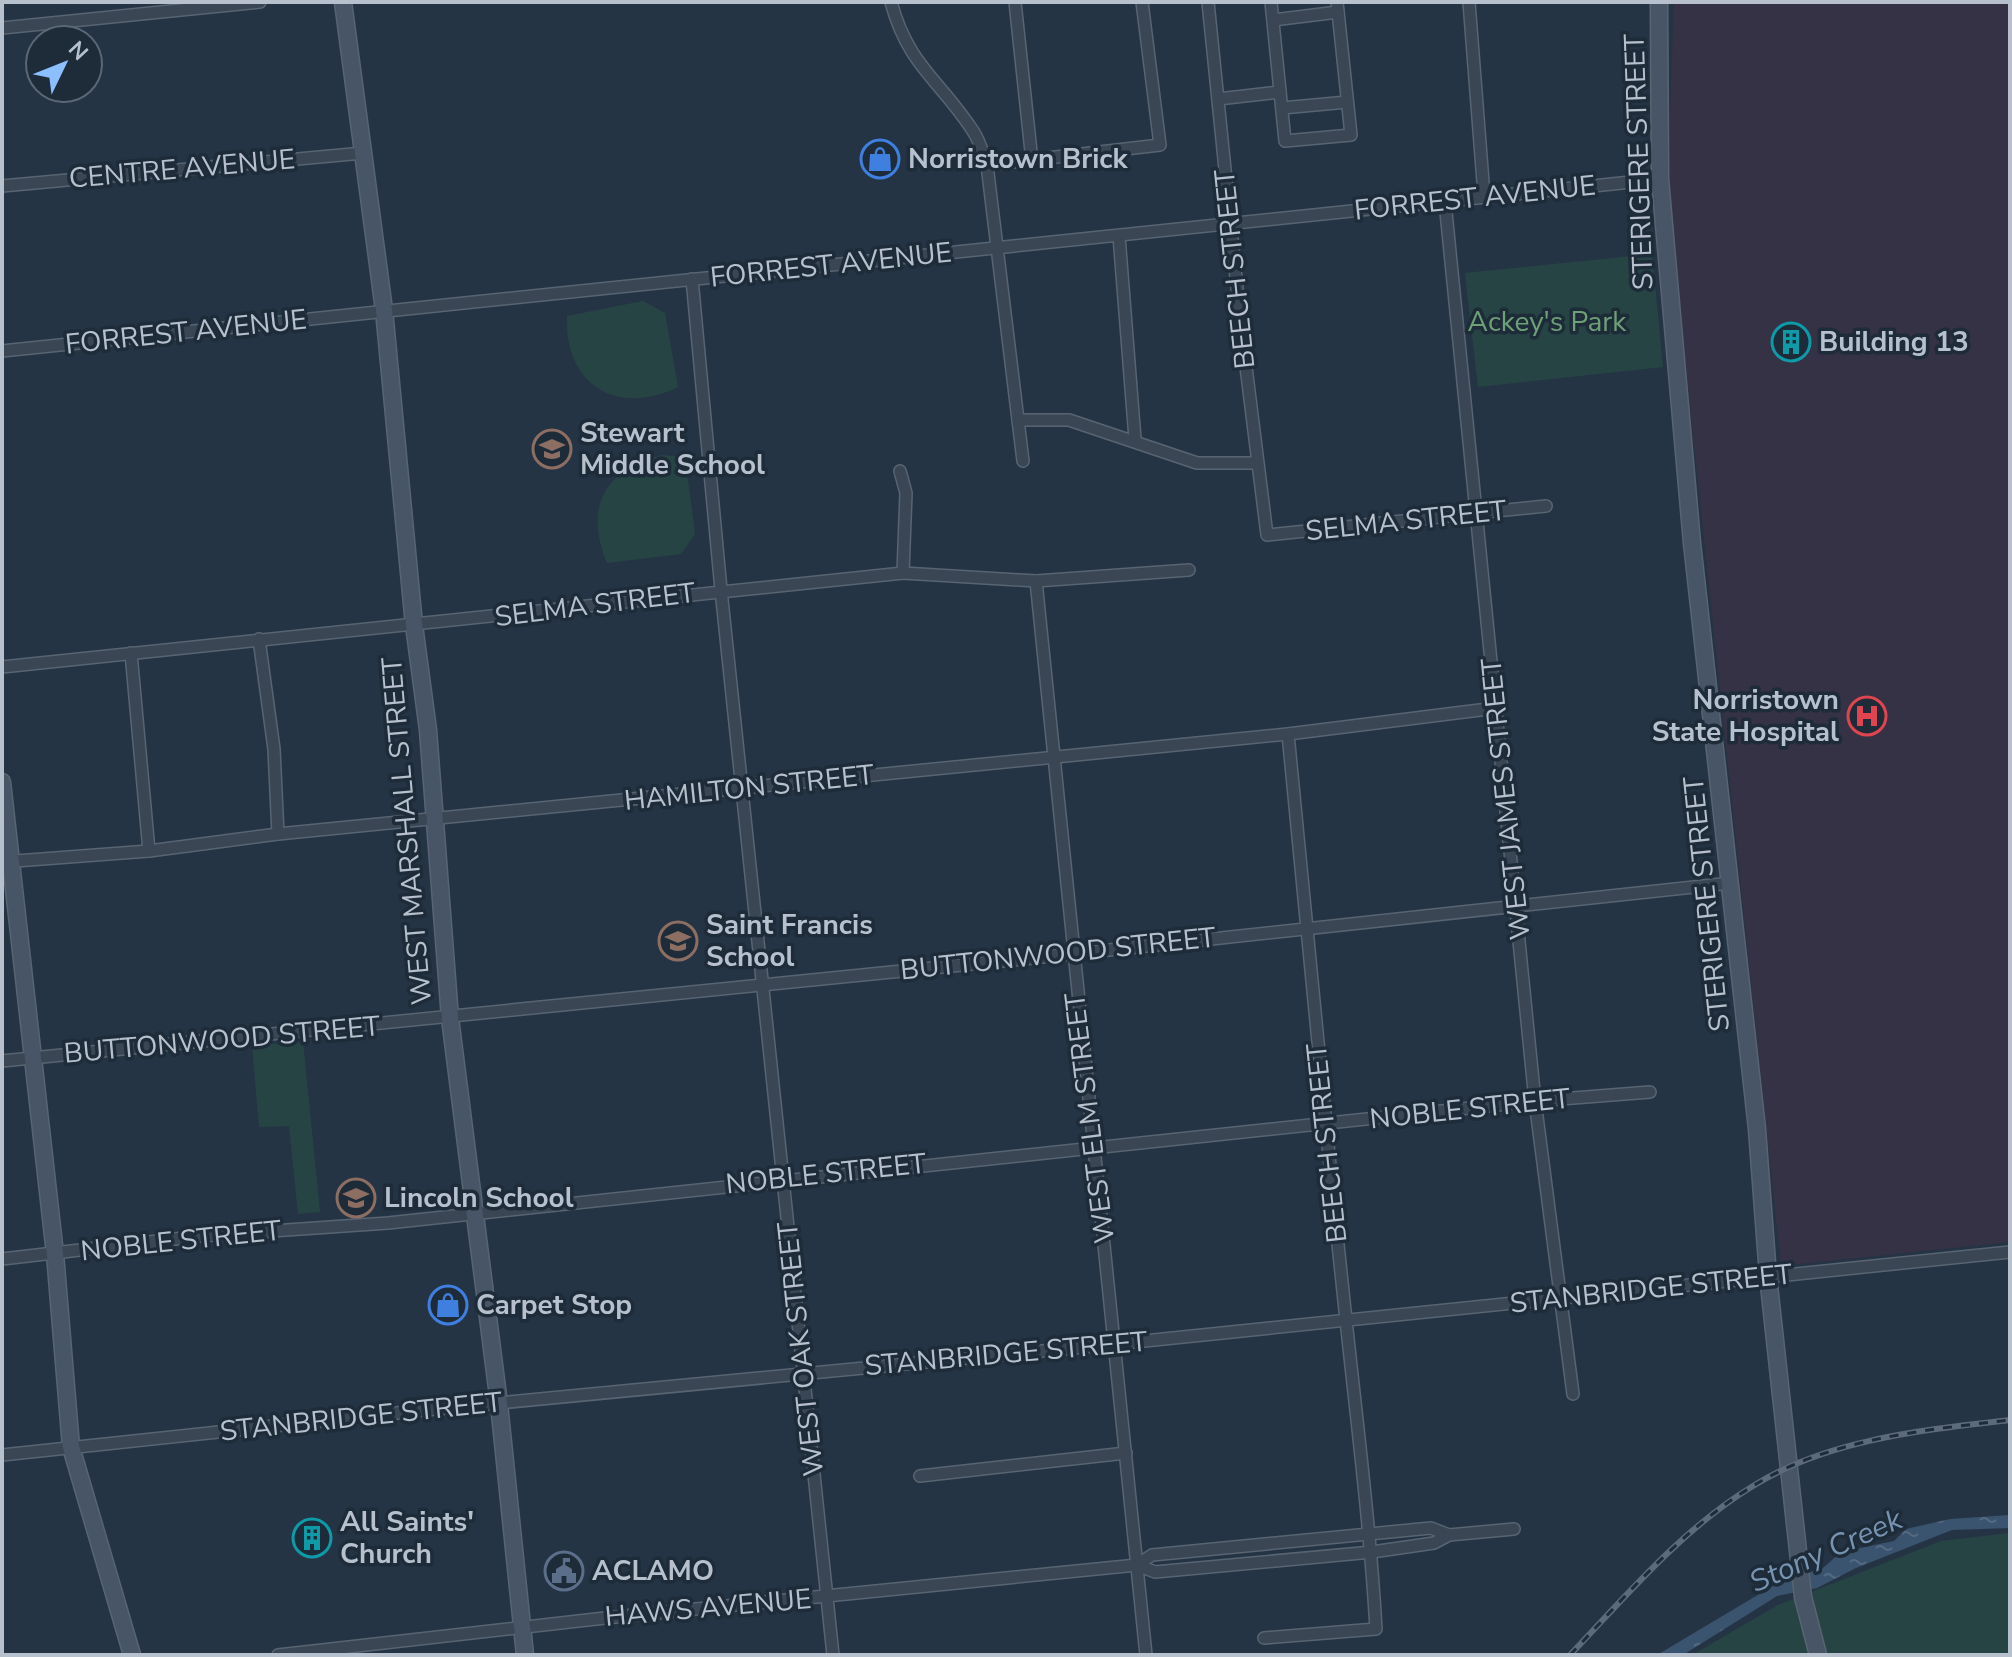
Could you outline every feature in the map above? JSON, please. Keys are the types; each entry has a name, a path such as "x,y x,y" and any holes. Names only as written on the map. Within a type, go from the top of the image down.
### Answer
{"street":[{"path":"2,28 260,2"},
{"name":"WEST MARSHALL STREET","path":"343,2 384,310 414,625 428,730 450,1018 499,1404 525,1655"},
{"path":"891,2 898,28 921,69 975,132 987,165 1023,461"},
{"path":"1015,2 1032,161"},
{"path":"987,165 1160,145 1142,2"},
{"name":"BEECH STREET","path":"1208,2 1256,463 1267,535"},
{"path":"1271,2 1285,141 1351,135 1338,7 1273,20"},
{"path":"1469,2 1484,195"},
{"name":"STERIGERE STREET","path":"1659,2 1660,179 1692,543 1757,1129 1768,1276 1803,1597 1818,1655"},
{"path":"1218,99 1280,92"},
{"path":"1282,108 1347,102"},
{"name":"CENTRE AVENUE","path":"2,186 363,153"},
{"name":"FORREST AVENUE","path":"2,351 1660,179"},
{"name":"WEST JAMES STREET","path":"1445,202 1535,1101 1573,1394"},
{"path":"1119,236 1135,439"},
{"name":"WEST OAK STREET","path":"692,279 721,590 833,1655"},
{"path":"1018,420 1069,420 1135,439 1163,454 1197,463 1256,463"},
{"path":"900,471 906,493 903,573"},
{"name":"SELMA STREET","path":"1267,535 1546,506"},
{"name":"SELMA STREET","path":"2,667 903,573 1036,581 1189,570"},
{"name":"WEST ELM STREET","path":"1036,581 1146,1655"},
{"path":"259,639 274,749 278,834"},
{"path":"131,653 149,851"},
{"name":"HAMILTON STREET","path":"7,862 149,851 278,834 434,821 743,786 1288,734 1496,708"},
{"name":"BEECH STREET","path":"1264,1638 1376,1629 1372,1552 1328,1124 1311,998 1288,734"},
{"path":"2,782 7,862 55,1254 71,1447 132,1655"},
{"name":"BUTTONWOOD STREET","path":"2,1061 1072,954 1307,926 1731,883"},
{"name":"NOBLE STREET","path":"2,1259 201,1236 388,1223 1096,1145 1650,1092"},
{"name":"STANBRIDGE STREET","path":"2,1455 2010,1252"},
{"path":"920,1476 1126,1453"},
{"name":"HAWS AVENUE","path":"1137,1565 1152,1555 1370,1533 1431,1528 1449,1535"},
{"name":"HAWS AVENUE","path":"278,1655 1137,1565 1155,1572 1372,1552 1434,1543 1449,1535 1514,1529"},
{"path":"1246,1545 1247,1564"}],"shaded area":[{"name":"Norristown State Hospital","path":"1674,2 2010,2 2010,1242 1781,1266 1667,190"}],"green space":[{"name":"Ackey's Park","path":"1652,254 1663,367 1478,387 1465,273"},
{"path":"643,301 665,313 678,387 656,395 634,398 615,396 598,389 574,360 568,340 567,316"},
{"path":"663,455 685,457 695,534 681,554 607,563 598,525 604,493 613,480 626,470"},
{"path":"303,1042 320,1212 298,1214 289,1126 259,1127 252,1045"},
{"path":"2010,1533 2010,1655 1692,1655 1778,1605 1941,1541"}],"water":[{"path":"2010,1515 2010,1528 1952,1530 1856,1568 1817,1588 1777,1596 1683,1655 1657,1655 1788,1577 1823,1568 1841,1552 1894,1541 1906,1529 1950,1519"}],"railway":[{"path":"1570,1655 1634,1586 1702,1522 1782,1470 1813,1457 1877,1439 2010,1420"}],"place":[{"name":"Norristown Brick","path":"880,159"},
{"name":"Building 13","path":"1791,342"},
{"name":"Stewart Middle School","path":"552,449"},
{"name":"Norristown State Hospital","path":"1867,716"},
{"name":"Saint Francis School","path":"678,941"},
{"name":"Lincoln School","path":"356,1198"},
{"name":"Carpet Stop","path":"448,1305"},
{"name":"All Saints' Church","path":"312,1538"},
{"name":"ACLAMO","path":"564,1571"}],"water label":[{"name":"Stony Creek","path":"1826,1551"}]}
